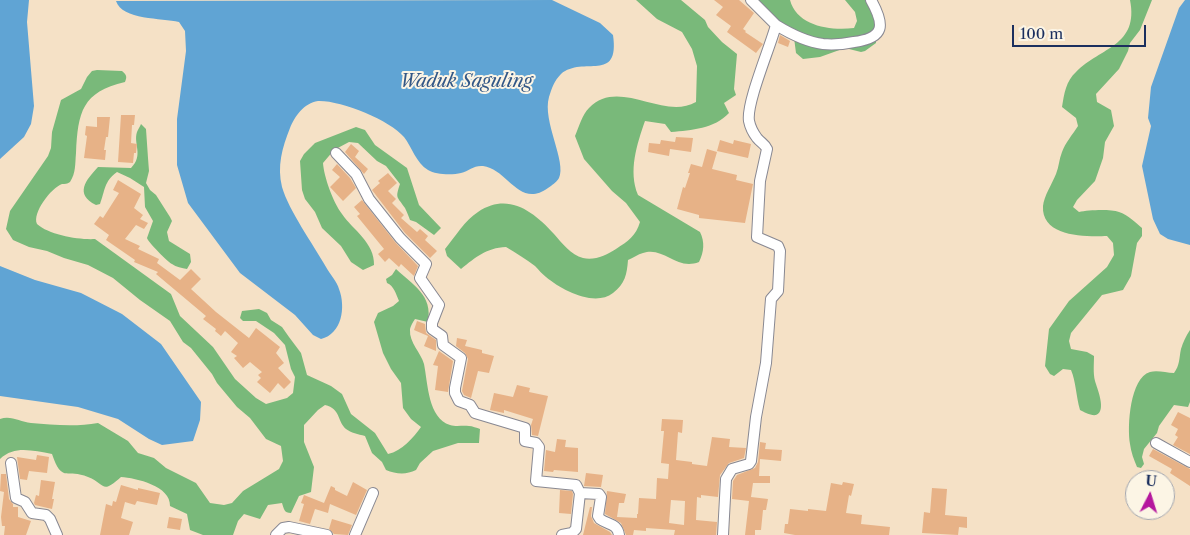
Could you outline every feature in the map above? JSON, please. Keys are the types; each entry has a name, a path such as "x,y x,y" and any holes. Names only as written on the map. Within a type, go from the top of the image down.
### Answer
{"street":[{"path":"751,0 776,25 795,35 822,44 842,44 862,41 876,36 880,30 880,20 871,0"},
{"path":"723,535 726,479 732,469 749,464 751,461 756,417 766,363 771,299 778,290 780,249 778,246 757,237 760,176 768,149 756,138 749,122 756,86 776,25"},
{"path":"336,154 356,174 369,199 400,238 426,264 420,278 438,305 432,329 442,336 443,344 448,349 461,356 455,393 459,401 470,405 475,412 525,428 525,441 536,443 539,447 536,481 576,485 580,493 576,529 572,533 562,535"},
{"path":"1156,442 1190,462"},
{"path":"11,463 16,498 25,502 32,513 46,515 58,535"},
{"path":"355,535 373,493"},
{"path":"580,493 598,494 601,497 598,512 600,520 618,529 619,535"},
{"path":"276,535 283,528 289,527 327,535"}],"green space":[{"path":"636,0 681,0 705,20 708,27 722,42 737,54 734,89 736,95 724,103 729,113 710,126 671,132 665,124 645,121 635,158 634,177 638,195 700,232 703,247 699,262 684,263 650,252 641,254 628,260 625,278 617,290 606,297 597,298 579,296 561,287 545,276 532,263 506,247 487,251 461,269 447,256 445,249 473,215 489,206 510,204 529,212 571,251 587,259 609,253 634,235 640,222 626,203 612,191 584,159 575,136 589,108 601,100 627,97 670,107 696,102 697,66 692,49 682,32 657,19"},
{"path":"745,0 790,0 794,9 807,21 825,27 845,29 854,28 857,21 855,12 845,0 866,0 876,24 876,43 861,52 845,48 820,57 803,59 796,53 793,30 770,25"},
{"path":"1130,0 1152,0 1140,30 1130,43 1119,69 1096,94 1097,102 1111,110 1114,126 1105,142 1103,158 1095,181 1073,207 1079,212 1110,210 1119,212 1129,217 1142,228 1142,236 1137,243 1131,276 1123,290 1102,295 1071,333 1069,341 1071,349 1087,352 1094,356 1094,378 1101,409 1099,413 1094,415 1080,410 1071,370 1063,369 1054,376 1050,374 1045,366 1049,329 1069,301 1107,267 1114,255 1113,243 1107,236 1077,235 1057,229 1049,224 1044,216 1043,206 1046,194 1057,171 1063,149 1078,126 1076,118 1062,107 1068,84 1073,76 1086,64 1116,44 1123,36 1129,27 1131,15"},
{"path":"92,71 122,71 126,76 125,82 99,92 85,106 78,126 73,175 70,182 58,186 44,201 37,214 37,224 49,231 65,236 95,239 171,294 180,316 213,347 235,379 256,398 266,404 287,398 293,393 295,377 285,345 274,333 256,321 243,321 240,318 242,311 259,309 267,313 271,320 282,327 301,353 307,375 331,386 342,394 351,414 375,433 388,454 411,440 421,427 411,419 403,408 401,383 383,353 374,322 378,313 399,301 386,279 396,269 420,291 428,305 428,322 415,319 410,327 410,334 424,364 433,408 443,421 450,425 470,426 480,429 479,443 458,443 433,451 420,463 416,470 405,473 394,472 386,470 382,462 372,453 365,436 346,429 334,409 325,405 304,425 304,442 314,467 311,492 299,496 291,513 284,509 282,503 268,505 260,519 244,514 238,521 233,535 203,535 190,530 187,514 170,506 169,499 159,488 143,481 121,477 107,487 88,477 62,472 52,454 18,450 0,459 0,419 12,418 31,423 56,425 98,423 128,441 138,453 154,458 166,468 196,483 210,503 224,505 232,503 243,491 279,469 283,461 281,446 266,439 250,418 237,407 191,348 183,342 170,321 113,278 88,265 29,247 13,240 6,229 10,211 48,156 51,148 52,132 61,100 81,89"},
{"path":"141,124 146,129 149,171 146,183 172,221 167,232 169,241 190,254 191,262 187,269 174,265 148,240 153,221 145,207 144,187 117,172 107,183 100,204 96,205 85,196 84,187 86,182 98,167 131,168 135,163 138,154 136,136"},
{"path":"356,127 365,130 375,145 407,168 419,205 441,228 434,235 410,220 398,197 400,184 386,166 377,161 358,143 349,142 334,150 323,163 325,175 329,189 339,209 371,250 374,265 363,270 351,262 341,246 322,228 315,212 305,199 302,190 300,161 315,143"},
{"path":"1190,330 1190,402 1188,407 1174,405 1159,426 1157,433 1144,449 1142,457 1144,464 1141,468 1137,467 1131,450 1129,436 1131,404 1134,393 1143,376 1150,372 1174,373 1181,349"}],"water":[{"path":"0,0 29,0 27,22 34,106 31,124 24,137 0,159"},
{"name":"Waduk Saguling","path":"552,0 600,23 613,35 614,50 611,59 605,64 570,69 561,74 555,82 549,97 548,107 561,171 555,183 538,193 529,194 521,191 500,174 483,166 477,166 458,174 431,172 420,163 407,141 397,131 388,124 351,107 318,101 308,104 297,115 290,128 280,164 282,187 296,217 337,284 342,304 341,319 338,326 334,332 321,339 313,335 295,315 240,273 188,203 177,165 177,119 186,51 185,31 179,22 143,17 126,12 116,1"},
{"path":"1185,0 1190,0 1190,245 1168,239 1160,234 1153,219 1142,166 1151,126 1148,118 1151,87 1179,8"},
{"path":"0,266 35,280 81,293 122,314 161,344 201,402 200,420 193,441 162,445 118,419 78,407 0,396"}],"building":[{"path":"714,0 739,0 754,13 743,29 763,44 756,53 727,32 731,26 716,15 723,7"},
{"path":"780,35 790,41 788,47 778,43"},
{"path":"121,115 135,115 134,125 132,125 131,143 137,144 133,163 118,162"},
{"path":"97,117 110,117 108,137 106,137 104,150 106,150 105,160 84,158 87,136 85,135 86,126 97,127"},
{"path":"676,137 693,138 691,152 670,149 669,156 648,152 649,143 660,144 661,140 675,142"},
{"path":"720,140 733,144 734,140 751,144 748,158 717,151"},
{"path":"351,144 359,151 355,157 368,169 364,174 345,152"},
{"path":"707,149 717,152 712,169 737,175 736,180 753,184 745,223 699,218 699,215 677,209 683,187 685,188 690,173 688,173 691,164 702,167"},
{"path":"337,164 350,178 356,188 343,201 330,187 340,177 332,170"},
{"path":"388,173 397,183 388,191 396,199 392,203 404,215 401,218 417,232 420,229 428,236 425,240 437,251 430,258 405,233 372,190 380,183 378,181"},
{"path":"118,180 141,194 134,208 143,215 140,219 148,223 144,229 136,225 125,239 140,246 138,249 159,259 157,263 180,280 191,269 201,279 191,289 216,312 249,338 256,328 280,347 276,353 284,363 278,368 291,382 284,389 278,383 270,393 257,382 261,378 258,375 262,372 250,362 243,368 234,358 237,356 231,352 238,343 225,331 221,336 215,331 216,329 203,319 206,316 156,274 158,272 134,262 135,260 106,240 109,235 94,224 100,216 103,218 119,193 113,190"},
{"path":"362,200 395,242 418,266 414,276 401,264 399,267 389,258 385,262 378,254 384,249 357,216 360,214 354,207"},
{"path":"417,321 425,324 426,333 436,340 436,351 424,346 428,336 414,330"},
{"path":"457,338 467,340 465,346 482,350 482,353 494,356 489,373 478,371 471,398 464,395 462,391 468,359 465,353 456,346"},
{"path":"439,351 453,361 448,392 435,390 438,366 433,365"},
{"path":"517,385 530,388 529,392 548,396 538,436 532,435 531,425 533,419 504,410 504,413 490,410 494,393 513,397"},
{"path":"1178,412 1190,418 1190,454 1173,445 1178,437 1175,435 1178,429 1171,425"},
{"path":"662,419 683,420 682,433 678,432 676,460 692,462 692,464 707,466 712,437 730,439 729,447 746,448 744,458 729,463 720,475 718,497 701,495 701,498 697,497 696,520 717,522 716,535 674,535 675,530 646,528 646,531 634,530 633,535 626,535 621,523 605,514 607,491 626,494 624,503 619,503 617,517 637,518 639,498 656,499 657,478 668,479 669,464 661,463 664,431 661,431","holes":["671,500 685,501 684,525 669,523"]},
{"path":"557,439 566,440 565,447 578,448 578,472 544,471 546,450 555,452"},
{"path":"760,442 766,443 765,449 782,450 781,461 760,459 759,476 770,476 770,483 753,483 751,497 768,499 766,510 763,510 761,530 755,530 755,535 745,535 749,501 732,499 733,481 737,475 755,468 758,462"},
{"path":"1153,449 1190,469 1190,486 1175,476 1175,470 1172,470 1149,456"},
{"path":"37,455 49,457 47,473 29,471 27,480 20,479 17,457 36,460"},
{"path":"586,473 603,475 601,487 584,486"},
{"path":"1,474 6,474 9,499 13,507 18,507 18,517 31,521 26,535 4,535 5,526 2,526 1,517 4,492 0,491"},
{"path":"41,480 55,482 52,509 35,505 34,503 36,495 39,496"},
{"path":"353,482 367,490 356,515 330,504 328,513 315,509 310,524 299,521 304,504 301,503 304,495 324,503 331,486 347,496"},
{"path":"843,482 854,484 851,496 849,495 846,513 862,515 861,524 890,527 889,535 795,535 784,533 785,524 788,524 790,509 826,511 831,483 842,485"},
{"path":"121,485 160,493 157,505 137,501 135,505 125,502 121,518 133,522 129,535 100,535 106,504 112,506 113,501 116,502"},
{"path":"932,488 947,489 945,515 967,517 967,528 959,527 958,535 922,533 924,512 930,513"},
{"path":"560,490 572,491 571,514 559,513"},
{"path":"590,507 592,507 591,516 594,523 612,535 583,535"},
{"path":"169,517 182,519 180,530 167,528"},
{"path":"332,519 352,525 348,535 334,534 329,529"}]}
